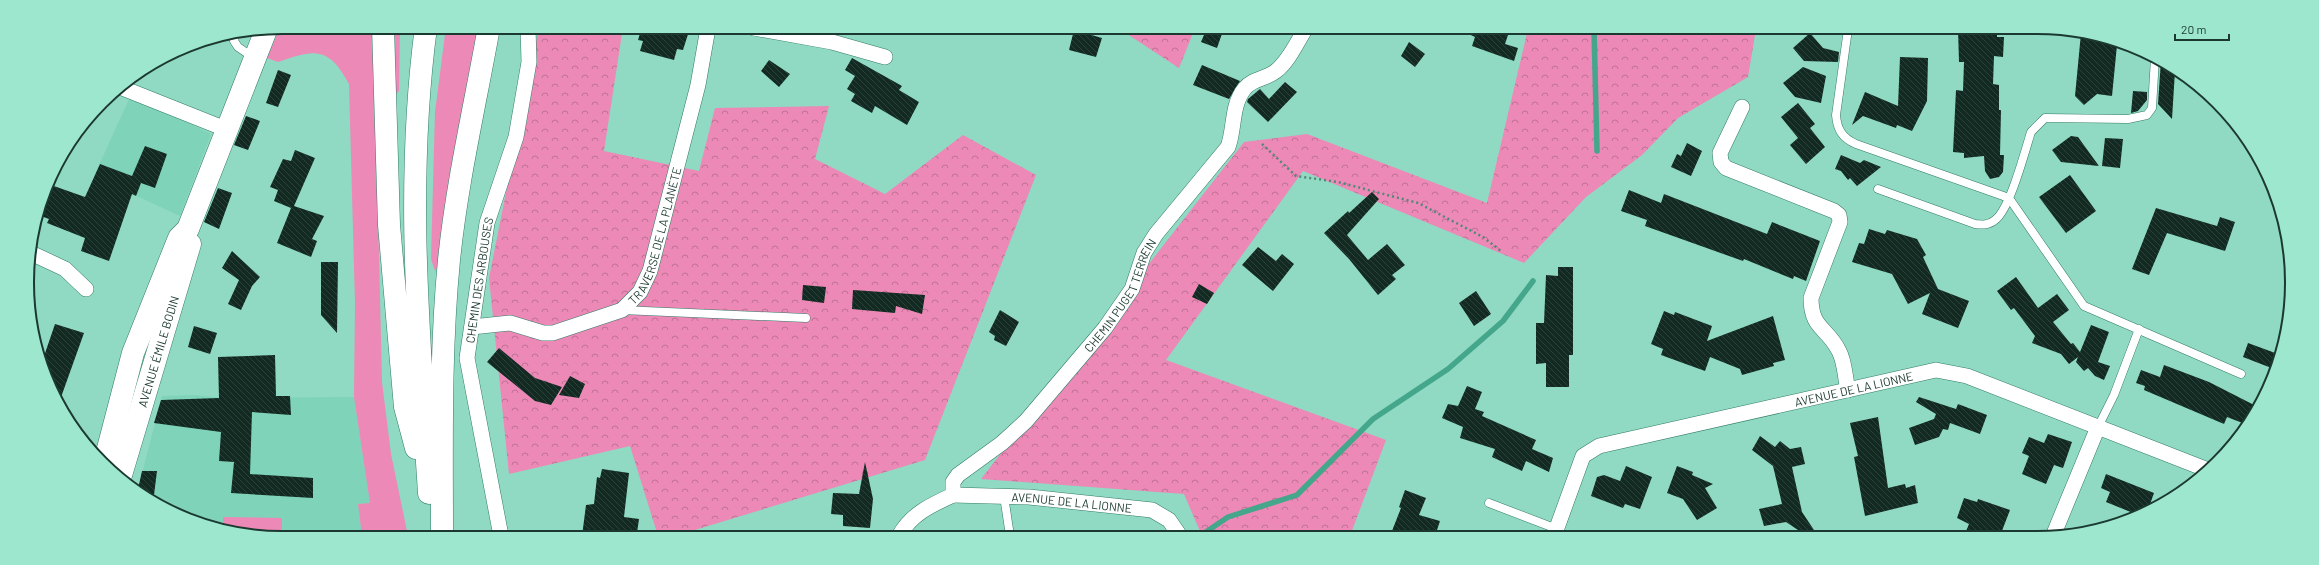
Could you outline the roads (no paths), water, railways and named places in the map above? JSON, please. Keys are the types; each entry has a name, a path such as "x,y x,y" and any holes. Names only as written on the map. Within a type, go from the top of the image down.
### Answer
{"main road":[{"path":"383,34 389,225 405,399 429,494 435,531"},
{"path":"425,34 414,142 414,259 429,494"},
{"path":"442,531 443,360 449,262 455,213 488,34"},
{"name":"AVENUE ÉMILE BODIN","path":"106,457 134,353 179,238 188,229 264,35"},
{"name":"AVENUE ÉMILE BODIN","path":"122,472 193,237 188,229"}],"street":[{"name":"CHEMIN DES ARBOUSES","path":"500,531 468,358 487,223 516,137 529,62 528,34"},
{"name":"TRAVERSE DE LA PLANÈTE","path":"472,327 510,323 543,333 553,333 622,310 640,292 650,270 698,85 707,34"},
{"path":"787,34 832,42 885,57"},
{"name":"CHEMIN PUGET TERREIN","path":"953,495 953,482 958,475 1002,443 1045,401 1121,307 1132,289 1144,253 1156,234 1228,147 1232,136 1233,116 1238,99 1245,88 1253,81 1269,76 1278,70 1302,34"},
{"path":"126,89 160,101 228,130"},
{"path":"1742,107 1720,153 1721,162 1726,168 1834,211 1839,215 1840,222 1811,298 1811,309 1815,322 1840,352 1848,390"},
{"path":"36,255 65,269 86,289"},
{"name":"AVENUE DE LA LIONNE","path":"1555,531 1583,456 1599,446 1936,370 1950,371 1967,376 2200,469"},
{"path":"2056,530 2098,427"},
{"path":"902,531 905,525 914,516 953,495"},
{"name":"AVENUE DE LA LIONNE","path":"953,495 1004,496 1152,510 1169,520 1177,531"}],"lane":[{"path":"1847,34 1836,115 1837,124 1844,136 1856,144 2009,198 2084,306 2242,374"},
{"path":"234,39 234,41 238,47 255,59"},
{"path":"1878,189 1975,224 1983,225 1997,219 2009,198 2032,132 2045,118 2128,119 2147,115 2152,108 2155,64"},
{"path":"622,310 806,318"},
{"path":"2098,427 2114,395 2139,329"},
{"path":"1004,496 1009,531"},
{"path":"1489,503 1553,531"}],"waterway":[{"path":"1594,34 1597,151"},
{"path":"1207,531 1228,517 1297,495 1373,419 1448,369 1503,321 1533,281"}]}
